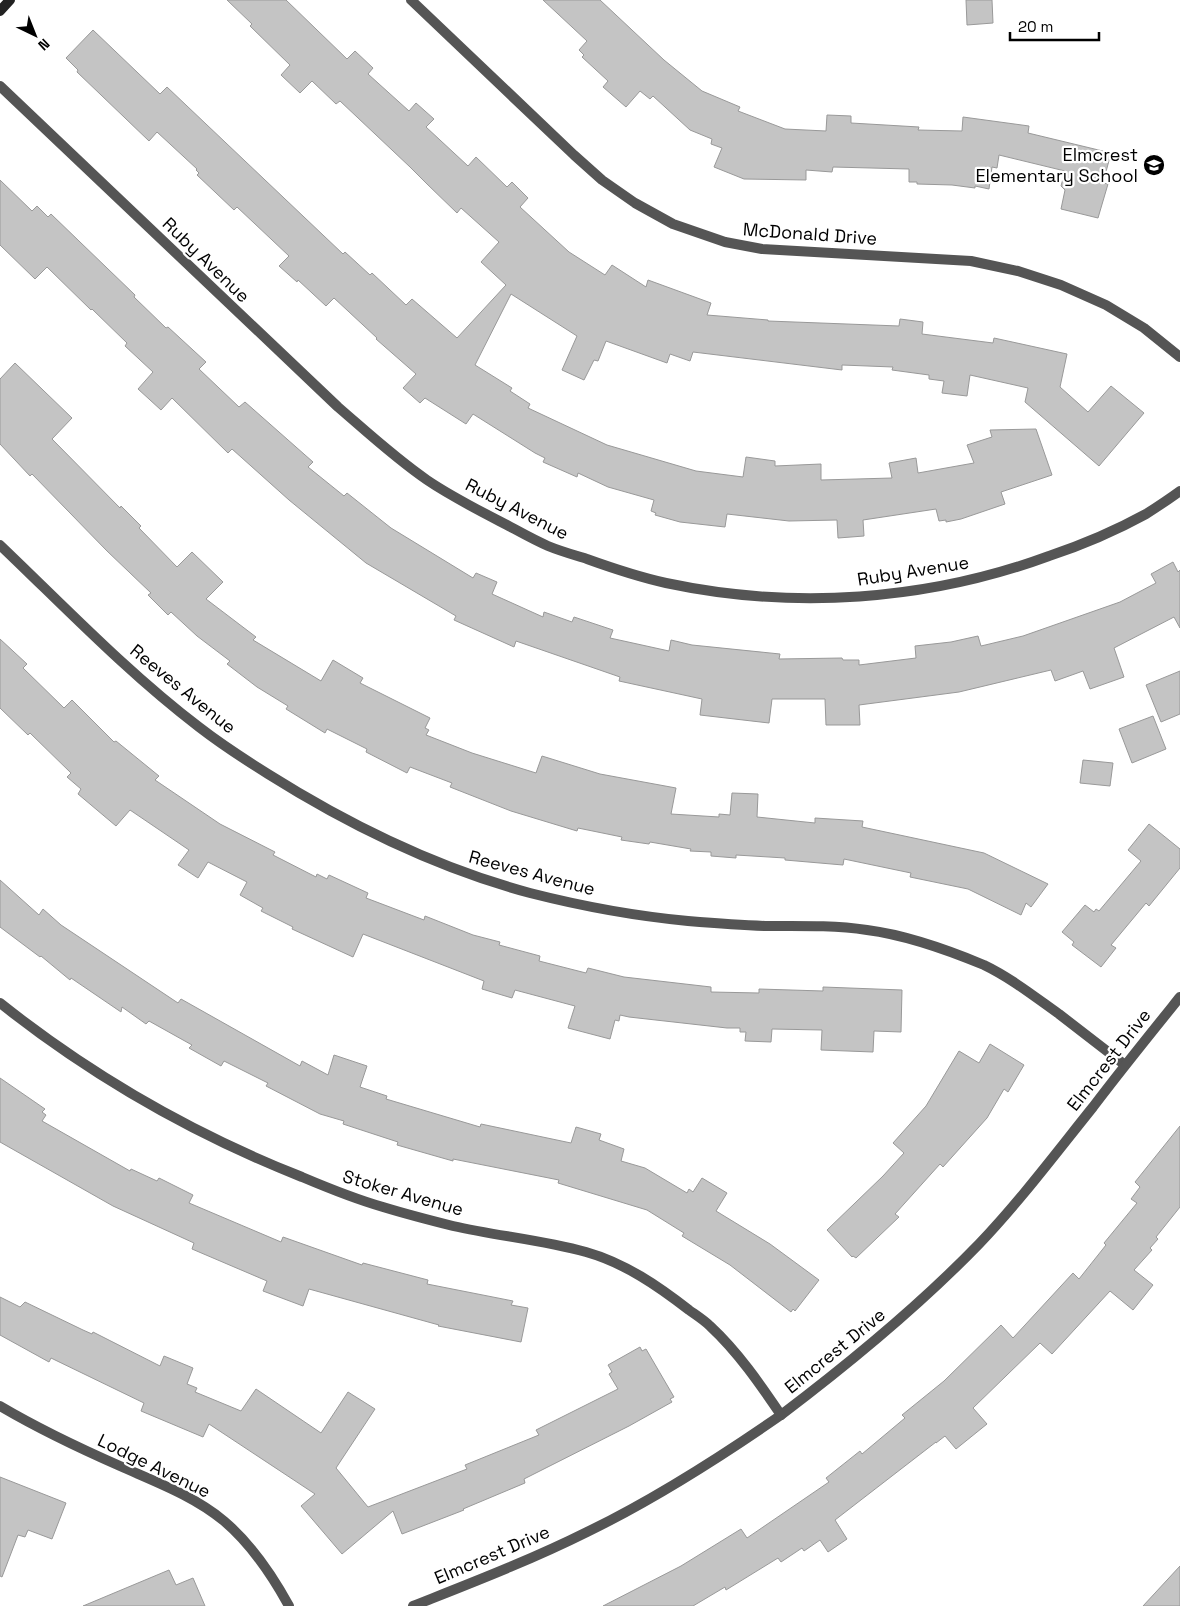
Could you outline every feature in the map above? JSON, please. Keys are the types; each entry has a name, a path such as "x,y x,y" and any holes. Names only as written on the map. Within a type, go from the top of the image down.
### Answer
{"main road":[{"path":"0,11 10,0"}],"street":[{"name":"McDonald Drive","path":"411,0 602,180 635,204 673,224 725,242 762,249 971,261 1018,271 1061,285 1106,305 1144,328 1180,356"},
{"name":"Ruby Avenue","path":"0,86 338,407 380,444 428,480 485,514 547,545 573,554 664,583 727,594 782,598 834,598 906,592 969,581 1018,568 1108,533 1146,514 1180,491"},
{"name":"Reeves Avenue","path":"0,545 136,674 199,727 281,782 329,811 380,837 483,879 531,893 599,908 687,921 761,926 833,926 870,930 949,951 987,967 1030,992 1125,1066"},
{"name":"Elmcrest Drive","path":"413,1606 502,1570 587,1532 670,1487 781,1415 829,1379 895,1324 980,1243 1026,1190 1180,997"},
{"name":"Stoker Avenue","path":"0,1003 34,1030 106,1080 170,1116 253,1158 382,1207 453,1226 589,1253 632,1270 710,1326 756,1378 781,1415"},
{"name":"Lodge Avenue","path":"0,1406 74,1445 197,1502 224,1521 244,1541 278,1586 289,1606"}],"building":[{"path":"227,0 286,0 347,59 355,51 373,68 368,74 409,111 416,103 434,119 426,127 468,166 476,157 507,187 512,182 528,198 520,207 569,252 605,275 612,265 646,287 648,280 711,303 707,315 768,321 899,326 900,319 923,322 922,334 993,343 994,338 1067,354 1060,387 1088,412 1111,386 1144,413 1099,466 1025,402 1028,388 970,375 967,396 942,393 944,381 929,379 929,375 892,370 893,367 842,365 842,370 693,352 690,361 670,354 667,363 606,341 598,361 594,360 584,380 562,370 577,336 511,294 475,365 512,388 510,391 530,404 528,408 607,445 696,471 743,477 746,457 775,461 775,466 821,464 821,480 892,478 889,463 916,458 918,473 974,463 967,445 992,437 990,430 1036,429 1052,475 1001,492 1005,504 961,519 946,522 946,520 939,521 936,509 863,520 864,536 838,538 837,520 789,521 727,514 725,527 680,522 655,515 656,513 651,511 654,500 608,487 578,473 577,477 543,462 545,458 473,414 466,424 425,398 420,403 403,388 416,374 376,339 334,298 326,306 298,280 297,282 279,266 289,256 237,207 234,210 197,175 199,173 197,169 157,132 149,141 77,72 78,70 66,58 93,30 160,94 167,87 343,254 345,252 370,275 372,273 406,305 412,299 457,338 506,285 481,262 499,242 461,208 457,213 340,101 336,104 312,81 300,93 281,75 290,65 250,26 252,24"},
{"path":"543,0 600,0 664,60 702,91 740,107 738,111 785,129 826,131 827,115 851,116 851,123 919,127 918,130 962,131 963,117 1029,126 1028,133 1111,153 1103,183 1108,184 1098,218 1061,209 1065,190 1061,186 1065,171 999,155 997,168 992,167 989,189 975,186 975,188 909,182 909,169 833,167 832,172 806,170 806,180 744,179 714,167 722,148 711,144 712,139 690,130 653,96 650,99 640,91 626,107 603,87 608,81 582,57 584,55 579,50 587,41"},
{"path":"966,0 992,0 993,23 967,25"},
{"path":"0,180 32,211 37,206 48,217 51,214 135,295 134,297 166,328 168,327 206,362 199,369 239,407 245,402 313,462 308,467 344,496 347,493 391,528 473,578 476,573 497,582 492,594 543,617 544,612 572,622 574,617 613,630 610,638 669,651 671,640 692,645 780,654 779,659 842,658 843,660 859,660 859,665 916,658 915,646 951,642 978,636 981,646 1023,636 1120,602 1156,583 1151,574 1173,562 1178,572 1180,570 1180,628 1174,617 1114,648 1124,677 1090,689 1083,671 1055,681 1051,670 959,692 859,705 860,725 826,725 825,699 772,699 769,723 700,715 702,699 619,681 620,677 516,641 514,647 454,620 456,616 366,563 289,500 232,449 228,453 172,398 161,410 138,389 153,372 125,346 127,343 47,267 35,279 0,245"},
{"path":"15,363 72,418 52,439 120,508 121,506 141,526 139,528 177,567 192,552 223,582 206,599 256,637 253,640 321,681 333,660 363,678 360,683 430,718 425,728 429,730 426,735 472,753 536,773 542,756 600,774 676,788 671,814 719,817 719,814 730,815 732,793 758,794 757,817 815,823 815,818 863,821 862,827 984,853 1048,884 1031,907 1026,903 1021,915 968,889 910,877 911,873 844,859 843,865 785,860 785,858 736,855 736,858 711,856 711,852 690,851 691,849 650,842 649,844 621,840 622,837 578,828 577,831 511,811 450,787 452,783 410,767 407,773 366,752 367,749 327,729 325,733 286,709 288,706 257,687 227,664 230,661 197,636 171,612 168,615 148,595 151,593 32,474 30,476 0,444 0,379"},
{"path":"0,639 27,664 23,668 64,708 72,700 114,742 116,741 159,776 155,780 220,824 275,852 273,855 316,877 317,874 327,879 329,875 368,893 366,898 424,920 425,916 473,935 500,942 499,945 540,956 539,961 586,973 588,968 624,977 711,987 711,992 759,993 759,989 823,991 823,987 902,990 901,1032 874,1031 873,1052 821,1050 822,1030 772,1029 771,1042 745,1041 746,1032 740,1032 740,1028 620,1015 619,1021 615,1020 610,1039 568,1028 575,1006 515,990 512,998 482,989 484,981 363,934 353,957 292,929 293,927 261,911 263,908 240,895 247,882 208,862 198,878 178,865 189,850 130,810 116,826 78,794 81,789 67,777 71,773 30,733 28,735 0,708"},
{"path":"1180,671 1180,714 1161,722 1146,685"},
{"path":"1153,716 1166,749 1132,763 1119,729"},
{"path":"1083,760 1113,763 1110,786 1080,783"},
{"path":"1149,824 1180,849 1180,868 1149,906 1146,903 1111,945 1116,948 1101,967 1072,945 1074,942 1062,932 1085,905 1094,912 1096,909 1099,911 1141,861 1128,850"},
{"path":"0,880 39,915 43,909 61,925 178,1003 181,999 300,1066 302,1061 328,1075 334,1055 367,1066 360,1087 387,1096 386,1099 480,1127 481,1124 571,1143 576,1127 601,1134 599,1140 624,1149 621,1161 645,1168 687,1193 689,1189 693,1192 702,1178 727,1193 716,1211 770,1244 819,1280 795,1311 793,1309 791,1312 730,1265 682,1236 684,1233 647,1210 558,1183 559,1180 453,1159 453,1161 397,1145 398,1142 343,1124 344,1121 320,1114 266,1086 268,1083 224,1061 221,1066 189,1048 192,1045 149,1021 146,1024 122,1007 121,1012 71,978 70,980 41,956 0,927"},
{"path":"990,1044 1024,1065 1008,1092 1004,1089 987,1118 943,1167 940,1164 895,1214 899,1217 856,1258 852,1257 827,1230 904,1153 893,1143 926,1106 959,1051 979,1063"},
{"path":"0,1078 45,1109 42,1112 46,1115 42,1121 130,1171 131,1169 157,1181 159,1178 193,1195 189,1203 281,1242 283,1237 362,1265 363,1263 428,1280 427,1284 513,1301 511,1305 528,1308 521,1342 438,1326 309,1289 303,1306 263,1291 267,1281 192,1249 194,1243 113,1206 0,1142"},
{"path":"1180,1126 1180,1207 1156,1237 1158,1239 1150,1248 1152,1250 1134,1270 1153,1285 1133,1310 1110,1291 1052,1354 1040,1343 973,1408 987,1424 956,1449 945,1436 835,1520 847,1539 828,1552 820,1540 804,1551 802,1548 781,1562 778,1558 726,1590 725,1587 693,1606 603,1606 681,1566 741,1529 747,1538 829,1482 826,1478 860,1451 862,1454 905,1418 902,1415 944,1381 1001,1325 1013,1338 1073,1273 1079,1279 1106,1245 1104,1243 1137,1203 1131,1199 1140,1187 1135,1182"},
{"path":"0,1297 20,1307 25,1302 92,1334 93,1332 160,1366 164,1356 193,1368 187,1384 197,1388 195,1392 241,1411 256,1389 321,1433 348,1392 375,1409 336,1468 368,1507 467,1469 465,1465 539,1435 536,1430 618,1389 609,1374 612,1372 608,1365 640,1347 642,1351 646,1349 674,1397 670,1399 672,1402 629,1426 524,1479 525,1483 464,1510 402,1534 393,1511 342,1554 301,1506 315,1494 209,1424 203,1437 141,1411 144,1403 51,1358 49,1362 0,1335"},
{"path":"0,1477 66,1503 52,1539 28,1530 25,1537 18,1535 2,1577 0,1576"},
{"path":"1180,1566 1180,1606 1143,1606"},
{"path":"169,1570 176,1585 193,1578 205,1606 83,1606"}],"place":[{"name":"Elmcrest Elementary School","path":"1154,165"}]}
